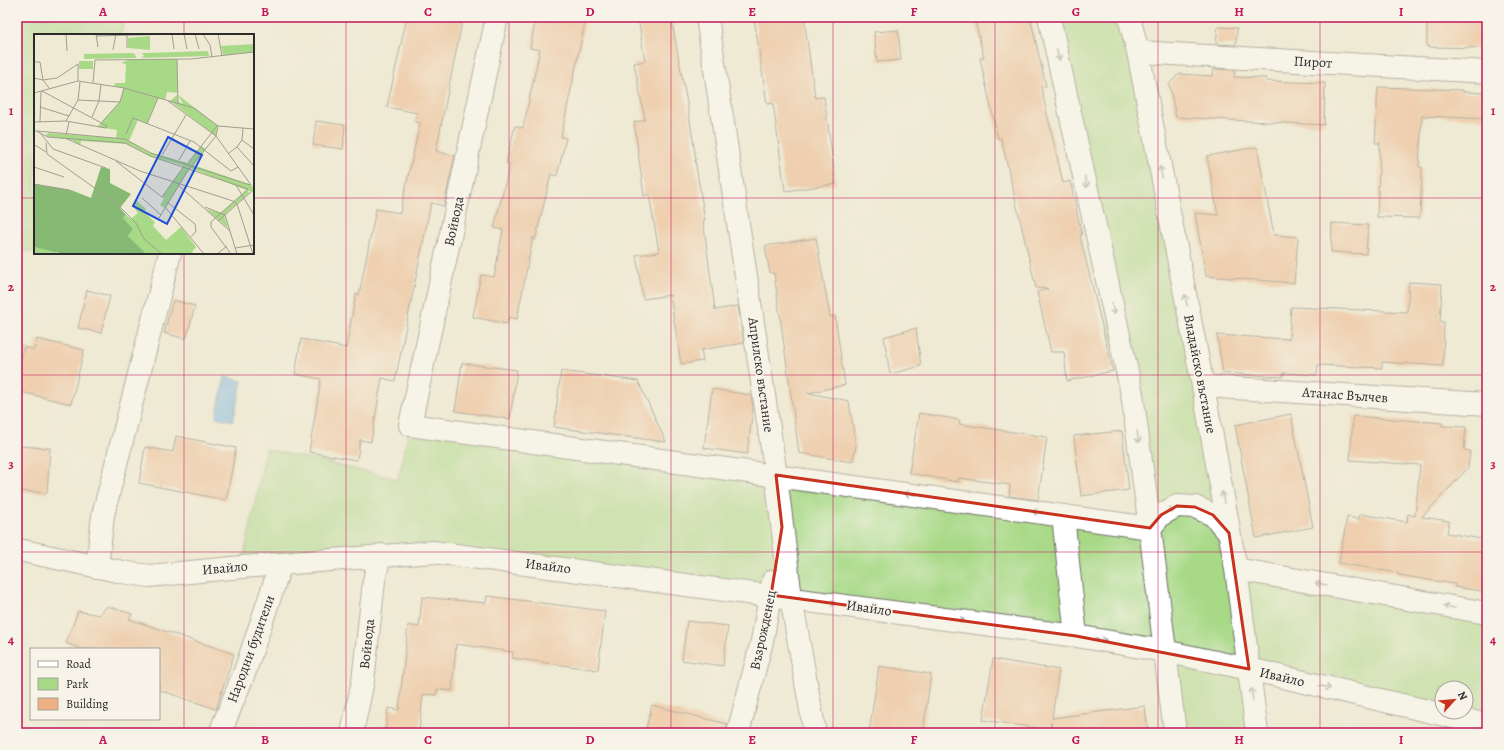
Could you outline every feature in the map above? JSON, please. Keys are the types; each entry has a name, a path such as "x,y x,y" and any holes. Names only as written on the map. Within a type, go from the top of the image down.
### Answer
{"street":[{"name":"Войвода","path":"497,17 410,426 776,475"},
{"name":"Априлско въстание","path":"708,17 776,475 782,527 781,596 815,733"},
{"path":"1049,17 1132,394 1175,733"},
{"name":"Владайско въстание","path":"1129,17 1138,52 1203,386 1236,570 1257,733"},
{"name":"Пирот","path":"1138,52 1487,72"},
{"path":"97,567 103,515 170,254"},
{"name":"Атанас Вълчев","path":"1203,386 1487,404"},
{"path":"776,475 1150,528"},
{"path":"1150,528 1160,515 1177,506 1195,507 1213,516 1229,533"},
{"path":"1063,516 1076,636"},
{"name":"Ивайло","path":"19,550 97,567 149,576 242,566 433,552 781,596 1076,636 1164,651 1249,669 1487,726"},
{"name":"Войвода","path":"352,733 363,681 374,581 380,555"},
{"name":"Народни будители","path":"220,733 245,671 281,564"},
{"path":"1236,570 1487,613"},
{"name":"Възрожденец","path":"738,733 762,640 781,596"}],"highlighted area":[{"path":"776,475 1150,528 1161,515 1177,506 1195,507 1213,515 1229,533 1249,669 1076,636 771,595 782,527"}],"green space":[{"path":"17,17 125,17 121,34 34,34 34,253 17,248"},
{"path":"1049,17 1129,17 1236,569 1487,613 1487,725 1466,720 1474,720 1474,680 1434,680 1434,712 1250,669 1257,733 1175,733 1164,651 791,598 782,529 771,595 433,552 242,567 266,449 398,479 410,425 1150,528"}],"water":[{"path":"225,377 242,381 233,421 216,417"}],"building":[{"path":"407,17 463,17 436,151 455,156 444,206 431,203 395,381 382,378 371,442 360,440 357,460 309,452 321,379 295,374 301,339 346,348 356,294 359,295 376,209 400,213 420,123 415,122 417,113 387,107"},
{"path":"536,17 580,17 580,21 585,23 561,137 566,138 557,176 551,174 535,241 533,237 517,319 509,317 507,324 473,317 481,275 494,277 503,230 494,228 510,164 506,163 515,126 523,128 540,50 530,48"},
{"path":"638,17 671,17 696,160 705,220 703,220 715,310 738,306 744,343 701,350 703,361 681,364 670,295 643,299 636,255 659,252 649,194 644,196 634,122 645,120 634,63 645,61"},
{"path":"754,17 804,17 815,98 824,97 836,184 785,191 773,103 767,104"},
{"path":"974,17 1030,17 1046,86 1041,87 1063,183 1070,181 1082,235 1080,236 1113,371 1067,381 1064,352 1051,352 1037,292 1048,289 1036,288 1001,138 998,139 980,58 984,58"},
{"path":"1427,17 1487,17 1487,48 1427,47"},
{"path":"1218,27 1237,28 1236,45 1216,44"},
{"path":"898,30 901,60 877,62 874,32"},
{"path":"1214,69 1235,70 1234,77 1266,78 1266,81 1325,83 1324,125 1176,117 1169,84 1179,74 1213,76"},
{"path":"1378,87 1463,90 1463,92 1487,93 1487,119 1422,116 1419,167 1422,167 1420,218 1377,217 1380,143 1375,143"},
{"path":"316,121 345,125 343,149 313,145"},
{"path":"1257,147 1274,235 1298,237 1294,283 1206,276 1195,213 1218,215 1207,156"},
{"path":"1332,223 1368,225 1366,254 1331,252"},
{"path":"816,238 830,317 835,316 845,385 808,393 849,401 856,447 852,462 799,453 774,273 770,273 765,246"},
{"path":"1409,282 1442,284 1440,322 1444,322 1443,366 1382,362 1382,368 1318,365 1317,375 1283,373 1283,377 1223,373 1217,335 1289,339 1291,307 1407,312"},
{"path":"87,290 110,296 101,333 78,328"},
{"path":"173,300 195,306 186,339 164,333"},
{"path":"916,328 921,366 890,374 884,337"},
{"path":"37,339 84,350 71,404 17,391 17,377 24,347 34,350"},
{"path":"462,363 517,370 510,419 455,411"},
{"path":"561,371 638,381 666,442 554,427"},
{"path":"712,389 751,395 753,408 747,454 704,448"},
{"path":"919,413 960,420 959,424 1047,437 1038,500 1009,496 1010,485 959,478 958,482 909,473"},
{"path":"1291,414 1313,527 1256,538 1235,425"},
{"path":"1353,416 1442,423 1442,426 1466,427 1464,450 1470,451 1468,468 1422,517 1449,521 1447,533 1487,540 1487,592 1455,587 1455,584 1398,575 1398,573 1339,563 1347,517 1359,519 1360,514 1407,522 1408,514 1415,516 1420,465 1350,460"},
{"path":"1122,431 1129,490 1081,496 1074,436"},
{"path":"176,436 236,448 226,500 139,483 145,447 173,452"},
{"path":"17,446 50,448 47,493 17,491"},
{"path":"487,596 605,611 598,670 512,658 513,652 456,644 452,691 437,689 436,695 423,694 419,733 385,733 388,708 399,710 408,625 419,627 422,597 486,603"},
{"path":"107,606 132,614 129,619 234,654 216,709 160,690 160,648 78,648 66,643 78,611 99,615"},
{"path":"687,621 728,626 723,666 682,660"},
{"path":"993,659 1059,670 1052,718 1145,706 1148,733 1052,733 1051,722 1050,730 983,720"},
{"path":"879,666 931,674 923,733 869,733"},
{"path":"652,705 727,724 726,733 645,733"}]}
